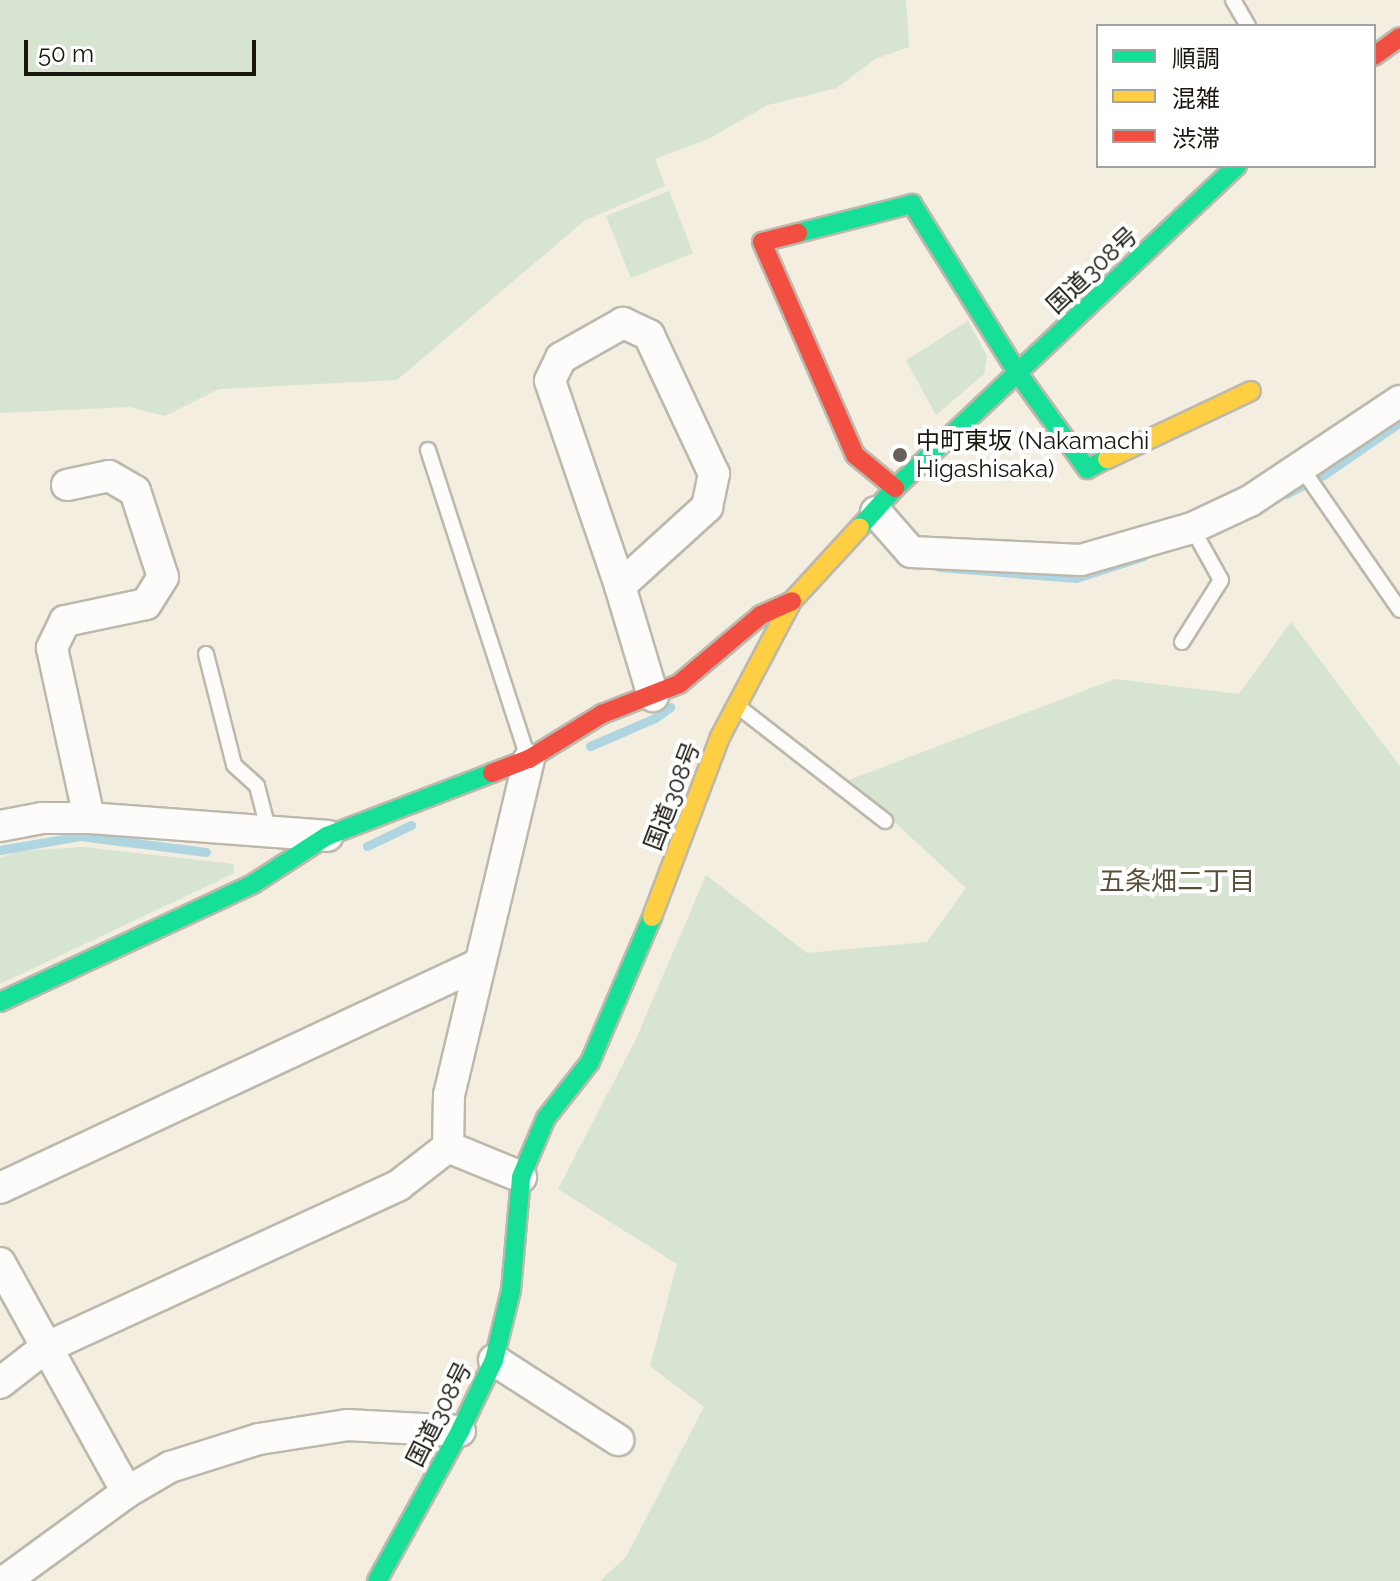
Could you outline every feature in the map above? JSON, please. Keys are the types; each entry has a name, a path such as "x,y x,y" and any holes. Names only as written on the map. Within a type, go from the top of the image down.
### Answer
{"main road":[{"path":"1376,55 1400,37"},
{"name":"国道308号","path":"377,1581 460,1431 494,1360 511,1290 521,1177 546,1118 590,1062 654,912 720,737 792,601 895,488 1235,168"},
{"path":"895,488 855,455 762,242 912,204 1017,372 1087,469 1251,391"},
{"path":"0,1002 253,884 327,836 529,759 602,714 679,684 761,615 792,601"}],"street":[{"path":"620,586 707,507 714,474 649,335 623,323 561,358 550,381 620,586 653,696"},
{"path":"876,512 911,552 1081,560 1192,528 1250,501 1303,470 1400,401"},
{"path":"67,485 109,476 135,491 163,577 146,604 65,621 52,648 89,818"},
{"path":"448,1147 449,1095 477,965 529,759"},
{"path":"0,826 42,818 89,818 327,836"},
{"path":"0,1188 477,965"},
{"path":"448,1147 521,1177"},
{"path":"0,1383 45,1348 399,1185 448,1147"},
{"path":"0,1263 127,1492"},
{"path":"494,1360 618,1440"},
{"path":"5,1581 127,1492 170,1467 259,1439 347,1425 460,1431"}],"lane":[{"path":"1233,0 1247,24"},
{"path":"428,450 529,759"},
{"path":"1303,470 1400,610"},
{"path":"1182,642 1221,580 1192,528"},
{"path":"206,654 234,765 257,786 269,832"},
{"path":"737,705 885,821"}],"green space":[{"path":"0,0 906,0 909,47 875,59 837,88 768,105 708,139 655,159 665,186 584,221 397,380 219,389 165,416 129,407 0,413"},
{"path":"669,191 693,253 631,278 606,216"},
{"path":"968,321 987,356 984,374 936,415 906,360"},
{"path":"1291,622 1400,766 1400,1581 600,1581 626,1557 704,1407 650,1366 677,1264 558,1189 636,1039 706,875 807,953 927,942 966,888 849,780 1115,679 1239,694"},
{"path":"83,847 234,864 233,874 0,984 0,858 20,851"}],"waterway":[{"path":"1286,494 1325,474 1400,422"},
{"path":"939,567 1076,578 1144,556"},
{"path":"590,746 655,718 670,707"},
{"path":"367,846 411,825"},
{"path":"0,850 80,836 206,852"}],"traffic: fast":[{"path":"860,527 895,488 1235,168"},
{"path":"798,233 912,204 1017,372 1087,469 1107,459"},
{"path":"0,1002 253,884 327,836 492,773"},
{"path":"377,1581 460,1431 494,1360 511,1290 521,1177 546,1118 590,1062 652,917"}],"traffic: slow":[{"path":"1107,459 1251,391"},
{"path":"652,917 720,737 792,601 860,527"}],"traffic: jam":[{"path":"1376,55 1400,37"},
{"path":"798,233 762,242 855,455 895,488"},
{"path":"492,773 529,759 602,714 679,684 761,615 792,601"}],"place":[{"name":"中町東坂 (Nakamachi Higashisaka)","path":"900,455"}],"district":[{"name":"五条畑二丁目","path":"1177,882"}]}
